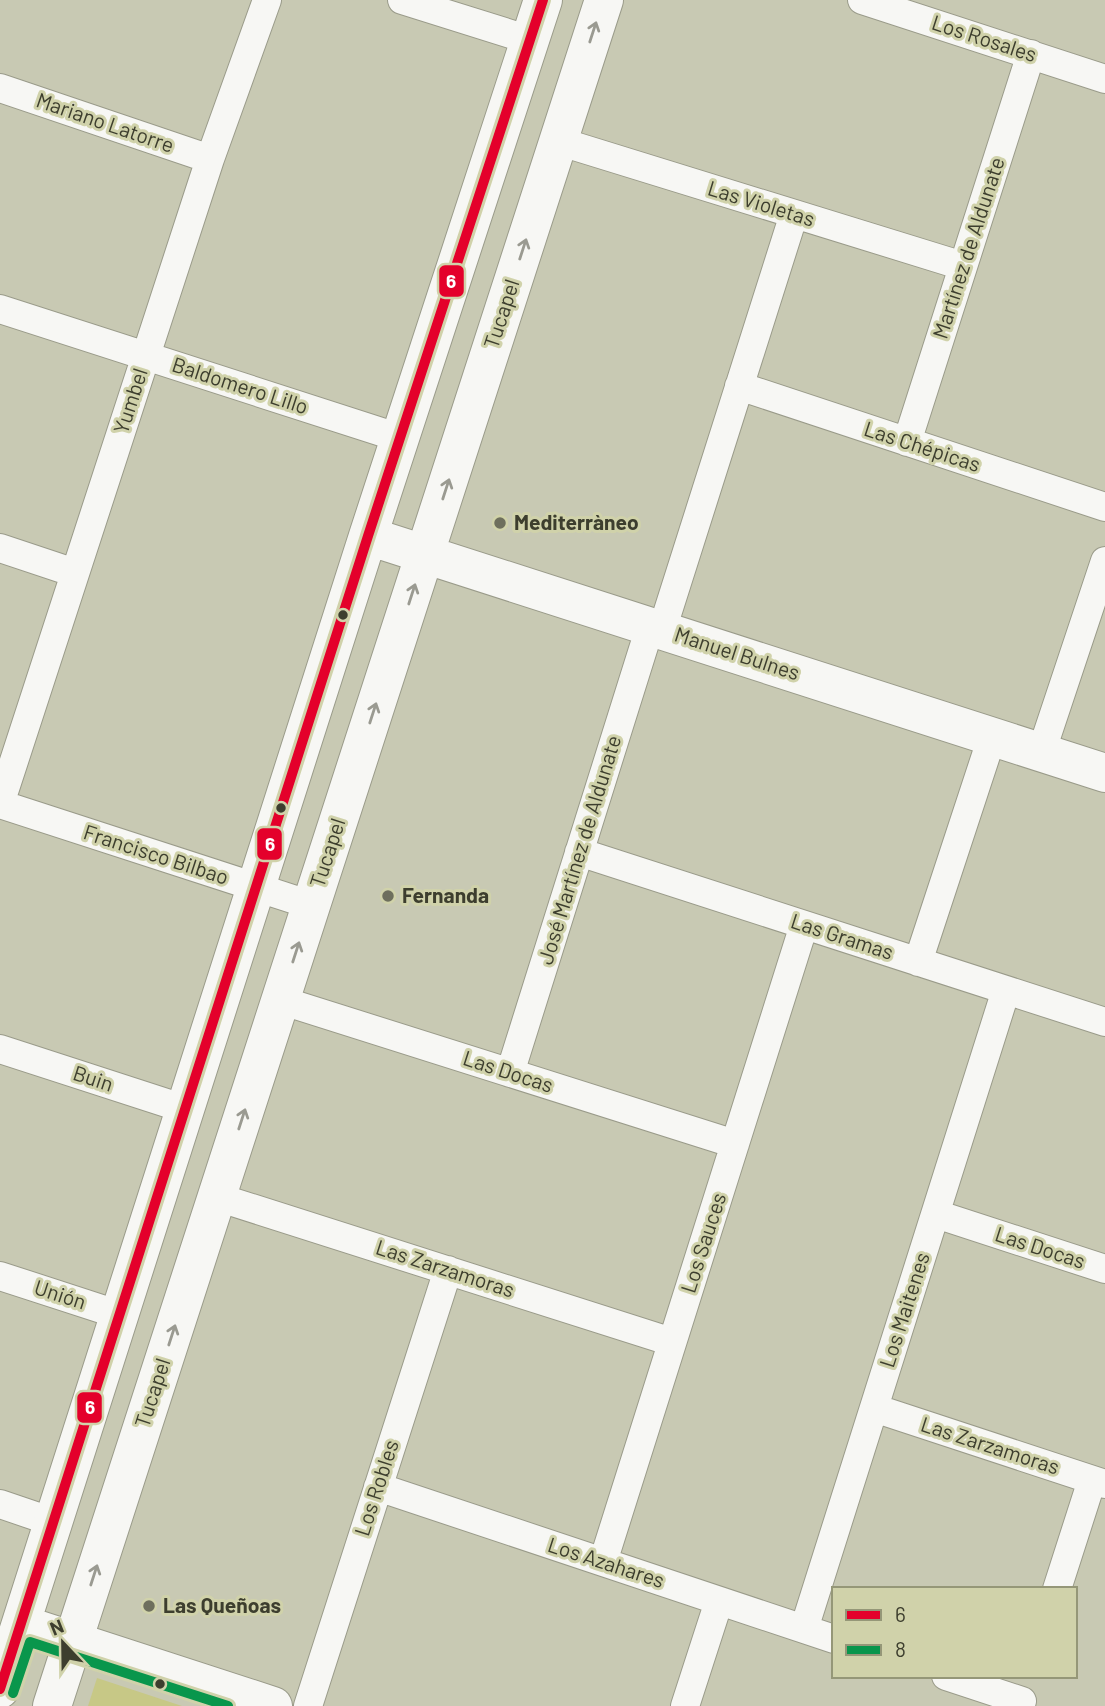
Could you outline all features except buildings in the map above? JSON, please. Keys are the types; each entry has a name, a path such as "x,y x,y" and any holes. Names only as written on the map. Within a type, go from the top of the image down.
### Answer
{"main road":[{"path":"0,1689 368,536 543,0"},
{"name":"Tucapel","path":"52,1706 604,0"},
{"name":"Manuel Bulnes","path":"368,536 1105,773"},
{"path":"21,1624 273,1706"}],"street":[{"name":"Yumbel","path":"0,804 210,159 267,0"},
{"path":"402,0 530,40"},
{"name":"Los Rosales","path":"862,0 1105,79"},
{"name":"Martínez de Aldunate","path":"907,442 1031,54"},
{"name":"Mariano Latorre","path":"0,88 210,159"},
{"name":"Las Violetas","path":"558,141 963,267"},
{"name":"José Martínez de Aldunate","path":"510,1073 579,852 740,386 794,214"},
{"name":"Baldomero Lillo","path":"0,309 400,438"},
{"name":"Las Chépicas","path":"740,386 1105,507"},
{"path":"0,548 75,573"},
{"path":"1041,752 1105,561"},
{"path":"918,962 992,737"},
{"name":"Francisco Bilbao","path":"0,804 311,905"},
{"name":"Las Gramas","path":"579,852 1105,1022"},
{"name":"Los Sauces","path":"603,1562 804,925"},
{"name":"Los Maitenes","path":"804,1629 1006,990"},
{"name":"Las Docas","path":"281,1000 735,1144"},
{"name":"Buin","path":"0,1049 185,1109"},
{"name":"Las Zarzamoras","path":"217,1197 673,1342"},
{"name":"Las Docas","path":"936,1213 1105,1269"},
{"name":"Los Robles","path":"307,1706 447,1270"},
{"name":"Unión","path":"0,1276 120,1315"},
{"name":"Las Zarzamoras","path":"874,1408 1098,1482"},
{"path":"1058,1587 1098,1482"},
{"name":"Los Azahares","path":"378,1487 832,1638"},
{"path":"0,1504 53,1522"},
{"path":"685,1706 719,1601"},
{"path":"954,1678 1024,1695"}],"green space":[{"path":"97,1678 182,1706 88,1706"}],"transit line":[{"name":"6","path":"0,1689 368,536 543,0"},
{"name":"8","path":"13,1693 30,1642 228,1706"}],"place":[{"name":"Mediterràneo","path":"500,523"},
{"name":"Fernanda","path":"388,896"},
{"name":"Las Queñoas","path":"149,1606"}]}
